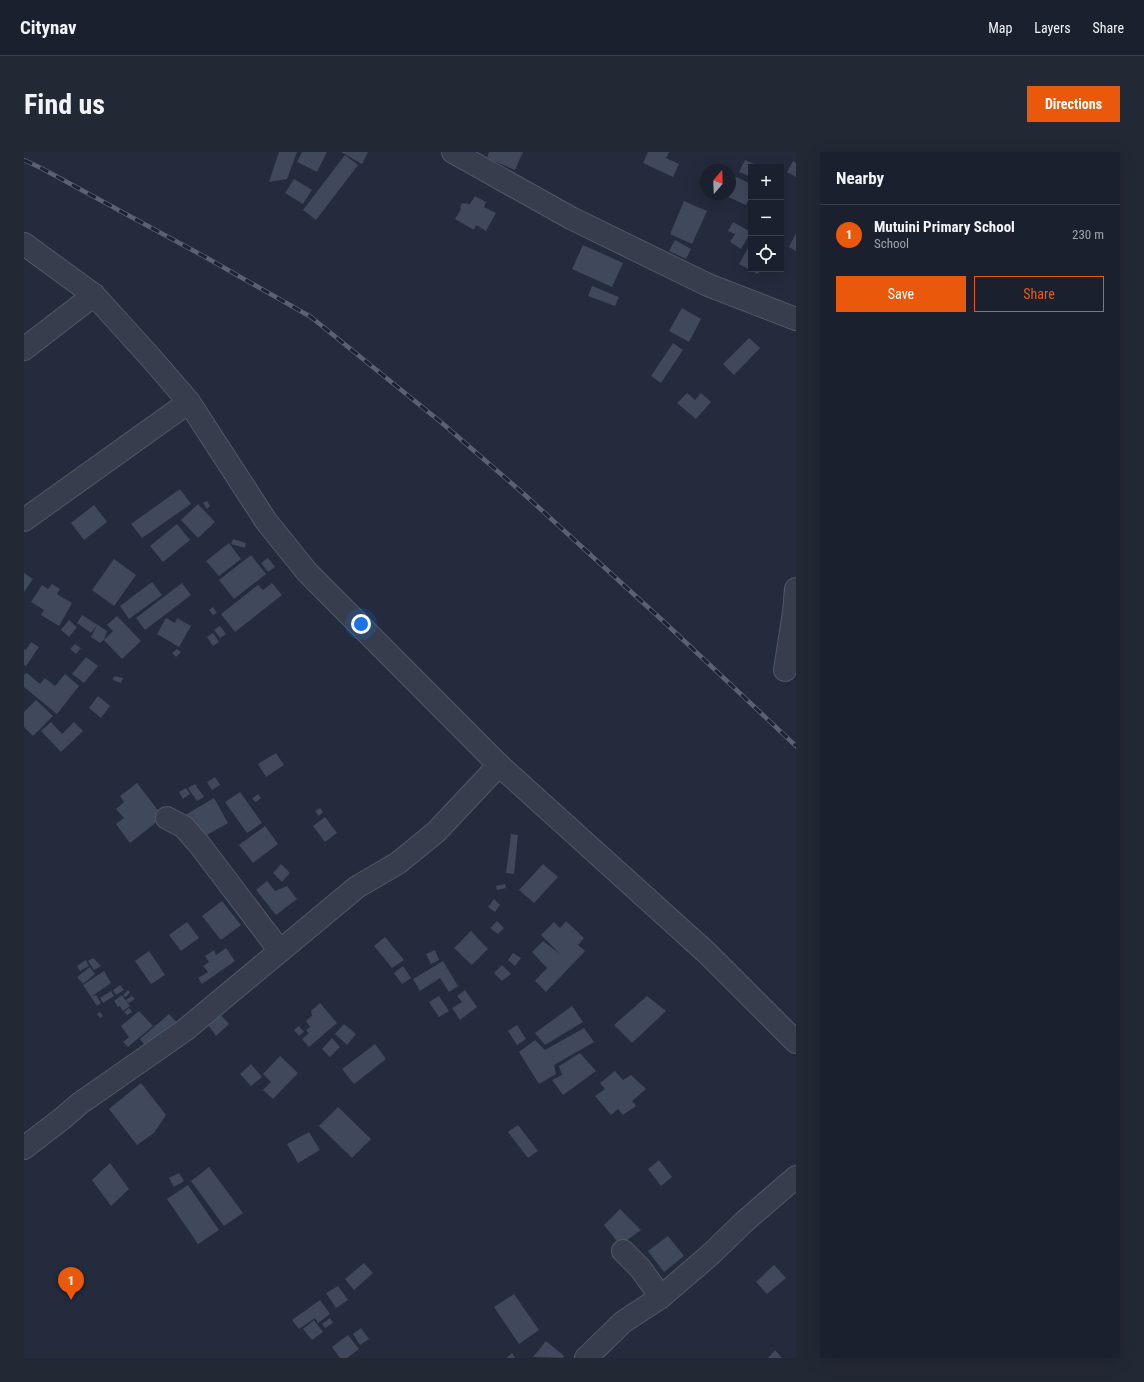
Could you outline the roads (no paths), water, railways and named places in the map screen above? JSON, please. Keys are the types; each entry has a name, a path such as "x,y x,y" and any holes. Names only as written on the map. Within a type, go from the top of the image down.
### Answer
{"street":[{"path":"453,152 571,218 701,282 796,319"},
{"path":"24,244 94,295 152,359 189,402 266,521 307,572 499,765 707,953 796,1042"},
{"path":"24,349 94,295"},
{"path":"24,520 189,402"},
{"path":"785,670 796,589"},
{"path":"24,1148 79,1104 184,1030 358,887 398,863 436,832 499,765"},
{"path":"167,818 184,827 189,832 280,951"},
{"path":"586,1358 623,1322 661,1297 796,1177"},
{"path":"623,1251 640,1268 661,1297"}],"railway":[{"path":"24,160 207,258 311,317 442,423 525,495 662,620 796,746"}],"place":[{"name":"Mutuini Primary School","path":"71,1300"}]}
